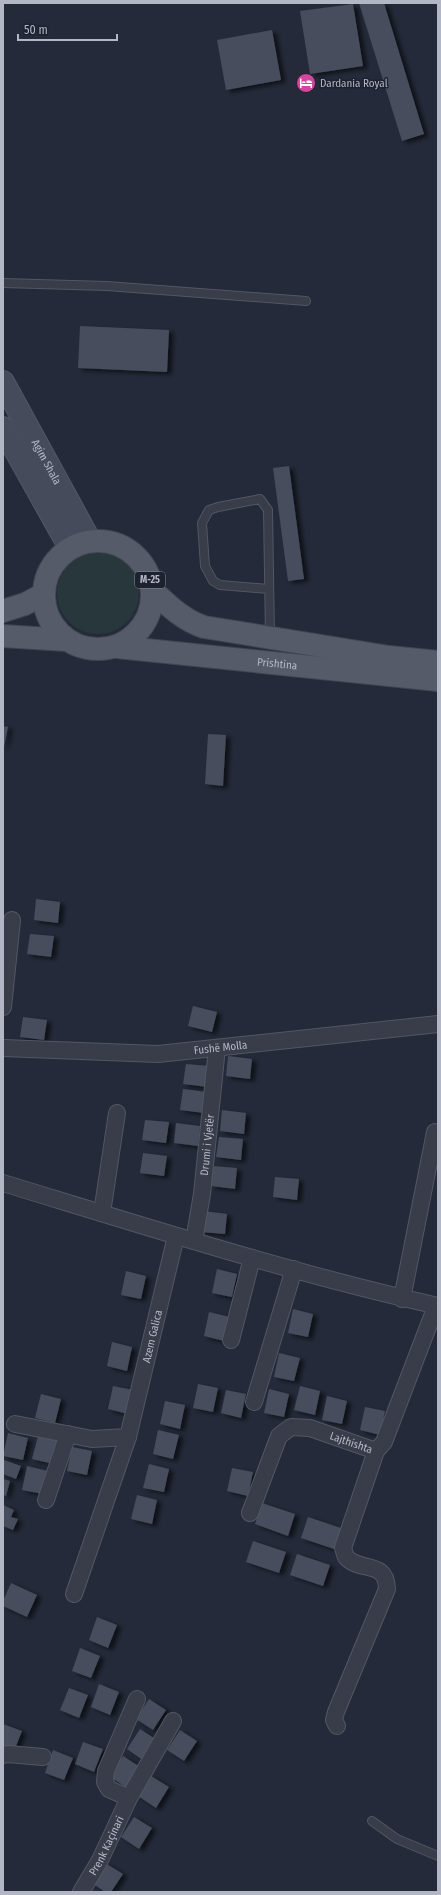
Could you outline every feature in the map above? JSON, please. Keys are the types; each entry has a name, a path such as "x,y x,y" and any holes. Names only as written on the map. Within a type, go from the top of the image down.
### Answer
{"main road":[{"name":"Agim Shala","path":"3,382 80,545"},
{"name":"Agim Shala","path":"3,428 80,545"},
{"name":"Prishtina","path":"117,647 132,638 144,625 151,609 153,591 148,573 137,557 127,549 116,544 103,541 80,545 60,557 51,568 46,580 44,594 46,611 54,627 66,640 82,648 100,650 117,647 438,680"},
{"name":"Prishtina","path":"153,591 178,615 192,623 204,627 389,657 438,662"},
{"path":"3,611 25,604 44,594"},
{"name":"M-25","path":"3,636 66,640"}],"street":[{"path":"3,1007 12,920"},
{"name":"Fushë Molla","path":"3,1048 158,1054 438,1024"},
{"name":"Drumi i Vjetër","path":"194,1241 202,1194 217,1048"},
{"path":"102,1213 117,1113"},
{"path":"402,1299 435,1132"},
{"path":"3,1183 252,1258 402,1299 437,1306"},
{"name":"Azem Galica","path":"74,1594 128,1437 176,1236"},
{"path":"231,1340 252,1258"},
{"path":"254,1402 294,1269"},
{"name":"Lajthishta","path":"250,1512 279,1436 291,1427 310,1428 376,1450 384,1442 437,1306"},
{"path":"15,1424 92,1439 128,1437"},
{"path":"46,1500 68,1434"},
{"path":"337,1726 334,1720 336,1712 387,1589 387,1580 381,1572 346,1557 343,1548 376,1450"},
{"path":"129,1798 110,1789 105,1782 106,1771 137,1699"},
{"name":"Prenk Kaçinari","path":"81,1892 100,1860 129,1798 173,1721"},
{"path":"3,1755 8,1754 43,1757"}],"lane":[{"path":"3,283 107,286 306,301"},
{"path":"269,589 220,585 214,581 205,566 202,523 209,510 260,499 268,510 270,638"},
{"path":"372,1821 397,1839 438,1856"}],"shaded area":[{"path":"98,552 114,555 127,564 136,577 139,593 136,609 127,622 114,631 98,634 82,631 69,622 60,609 57,593 60,577 69,564 82,555"}],"building":[{"path":"359,3 384,3 424,134 402,141"},
{"path":"353,4 363,66 310,74 300,11"},
{"path":"272,30 281,80 226,90 217,40"},
{"path":"80,326 169,330 167,372 78,368"},
{"path":"289,466 304,579 288,581 273,468"},
{"path":"3,726 8,727 4,747 3,747"},
{"path":"208,734 226,735 223,786 205,784"},
{"path":"36,899 60,902 58,923 34,920"},
{"path":"30,934 54,936 51,957 27,954"},
{"path":"193,1006 217,1012 212,1032 188,1026"},
{"path":"23,1017 47,1020 44,1040 20,1037"},
{"path":"228,1056 252,1059 250,1079 226,1076"},
{"path":"186,1064 210,1066 208,1087 183,1084"},
{"path":"183,1089 207,1092 204,1113 180,1110"},
{"path":"222,1110 246,1113 244,1134 220,1131"},
{"path":"145,1120 169,1122 166,1143 142,1140"},
{"path":"176,1123 200,1126 198,1146 174,1143"},
{"path":"219,1137 243,1139 241,1160 216,1157"},
{"path":"143,1153 167,1156 164,1176 140,1173"},
{"path":"213,1166 237,1168 235,1189 211,1186"},
{"path":"275,1177 299,1179 297,1200 273,1197"},
{"path":"203,1211 227,1214 225,1234 201,1232"},
{"path":"217,1269 237,1274 232,1297 212,1293"},
{"path":"126,1271 146,1276 141,1299 121,1295"},
{"path":"293,1309 313,1314 308,1337 288,1333"},
{"path":"209,1312 230,1317 224,1341 204,1336"},
{"path":"112,1342 132,1347 127,1371 107,1366"},
{"path":"279,1353 300,1358 294,1381 274,1377"},
{"path":"198,1384 218,1388 213,1412 193,1408"},
{"path":"113,1386 133,1390 128,1414 108,1409"},
{"path":"300,1386 320,1391 315,1415 294,1410"},
{"path":"269,1389 289,1394 284,1417 264,1413"},
{"path":"226,1390 246,1394 241,1418 221,1413"},
{"path":"41,1394 61,1399 55,1423 35,1418"},
{"path":"327,1396 347,1401 342,1424 322,1420"},
{"path":"165,1401 185,1405 180,1429 160,1424"},
{"path":"365,1407 385,1411 380,1435 360,1430"},
{"path":"158,1430 179,1435 173,1459 153,1454"},
{"path":"8,1433 28,1438 23,1460 3,1456"},
{"path":"38,1436 58,1440 53,1464 32,1459"},
{"path":"72,1447 92,1451 87,1475 67,1471"},
{"path":"4,1460 21,1466 16,1479 3,1474"},
{"path":"149,1464 169,1469 164,1492 143,1488"},
{"path":"27,1466 48,1471 43,1494 22,1490"},
{"path":"232,1468 253,1472 248,1496 227,1491"},
{"path":"3,1479 10,1481 6,1496 3,1495"},
{"path":"137,1495 157,1500 152,1524 131,1519"},
{"path":"262,1503 295,1514 288,1536 255,1524"},
{"path":"3,1505 14,1510 11,1517 18,1519 13,1530 3,1526"},
{"path":"308,1517 341,1528 334,1549 301,1538"},
{"path":"253,1541 286,1552 279,1573 246,1562"},
{"path":"297,1554 330,1565 323,1586 290,1575"},
{"path":"11,1583 37,1595 27,1617 3,1606 3,1601"},
{"path":"97,1617 117,1625 108,1648 89,1640"},
{"path":"80,1648 100,1656 91,1678 72,1671"},
{"path":"99,1684 119,1692 110,1715 91,1707"},
{"path":"69,1688 88,1695 79,1718 60,1710"},
{"path":"149,1699 166,1710 153,1730 136,1719"},
{"path":"3,1724 22,1731 13,1754 3,1750"},
{"path":"140,1729 157,1740 144,1761 127,1749"},
{"path":"180,1730 197,1741 184,1761 167,1750"},
{"path":"83,1742 103,1749 94,1772 75,1764"},
{"path":"53,1750 73,1758 64,1780 45,1773"},
{"path":"123,1756 140,1767 127,1788 109,1776"},
{"path":"151,1776 169,1787 156,1808 138,1796"},
{"path":"134,1817 152,1828 139,1849 121,1837"},
{"path":"105,1863 123,1874 111,1892 105,1892 92,1883"}],"place":[{"name":"Dardania Royal","path":"306,83"}]}
